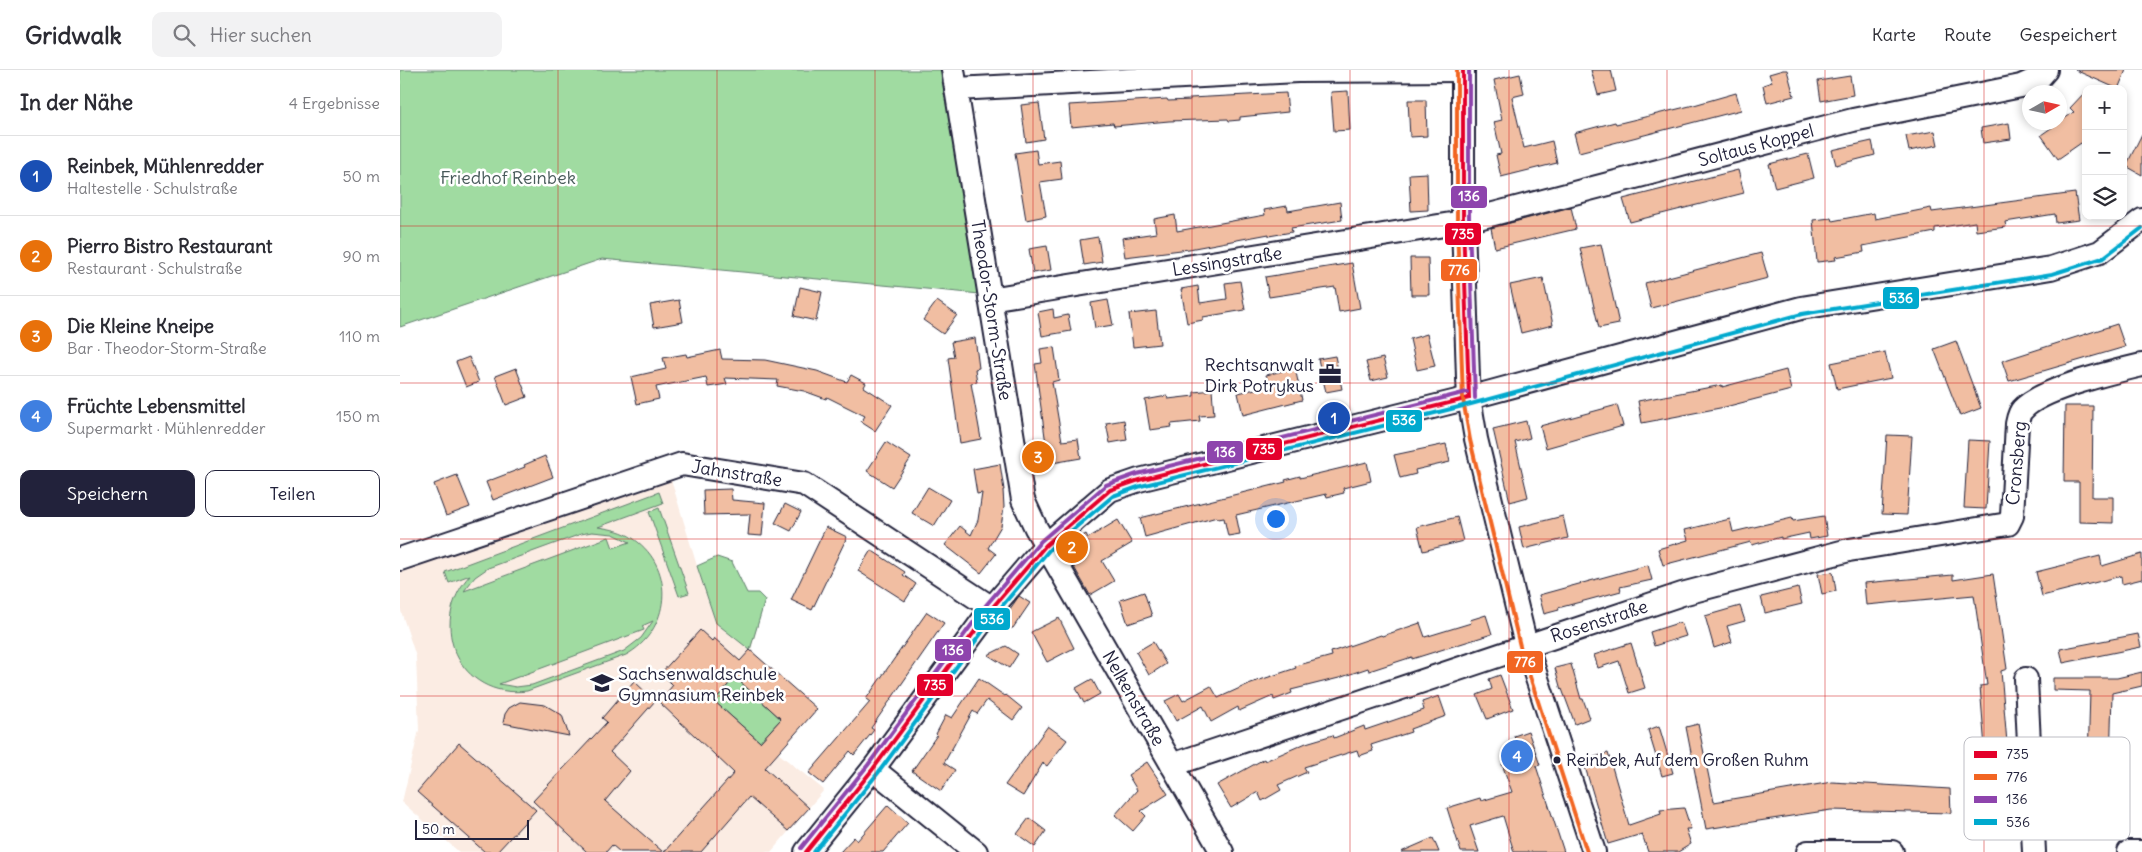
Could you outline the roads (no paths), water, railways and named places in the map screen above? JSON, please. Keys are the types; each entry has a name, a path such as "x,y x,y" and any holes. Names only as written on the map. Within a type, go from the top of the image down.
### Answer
{"street":[{"path":"954,80 1298,71 1463,70 1463,222 1469,398 1476,439 1526,645 1594,852"},
{"name":"Soltaus Koppel","path":"1463,222 1853,120 2021,86 2039,78 2046,70"},
{"name":"Theodor-Storm-Straße","path":"954,80 1020,490 1027,509 1046,545"},
{"path":"806,852 873,769 992,608 1046,545 1110,490 1139,480 1469,398 1801,308 2051,268 2100,252 2142,220"},
{"name":"Lessingstraße","path":"990,299 1463,222"},
{"name":"Cronsberg","path":"2008,524 2012,516 2017,424 2021,411 2035,400 2069,386 2142,365"},
{"name":"Jahnstraße","path":"400,559 682,464 804,484 992,608"},
{"name":"Rosenstraße","path":"1172,765 1682,594 1849,550 2008,524"},
{"name":"Nelkenstraße","path":"1046,545 1222,852"},
{"path":"2026,680 2029,737"},
{"path":"873,769 976,852"},
{"path":"1808,852 1892,852"},
{"path":"2129,852 2142,852"}],"place":[{"name":"Rechtsanwalt Dirk Potrykus","path":"1330,374"},
{"name":"Reinbek, Mühlenredder","path":"1334,418"},
{"name":"Die Kleine Kneipe","path":"1038,457"},
{"name":"Pierro Bistro Restaurant","path":"1072,547"},
{"name":"Sachsenwaldschule Gymnasium Reinbek","path":"602,683"},
{"name":"Früchte Lebensmittel","path":"1517,756"},
{"name":"Reinbek, Auf dem Großen Ruhm","path":"1557,760"}],"park label":[{"name":"Friedhof Reinbek","path":"508,177"}]}
